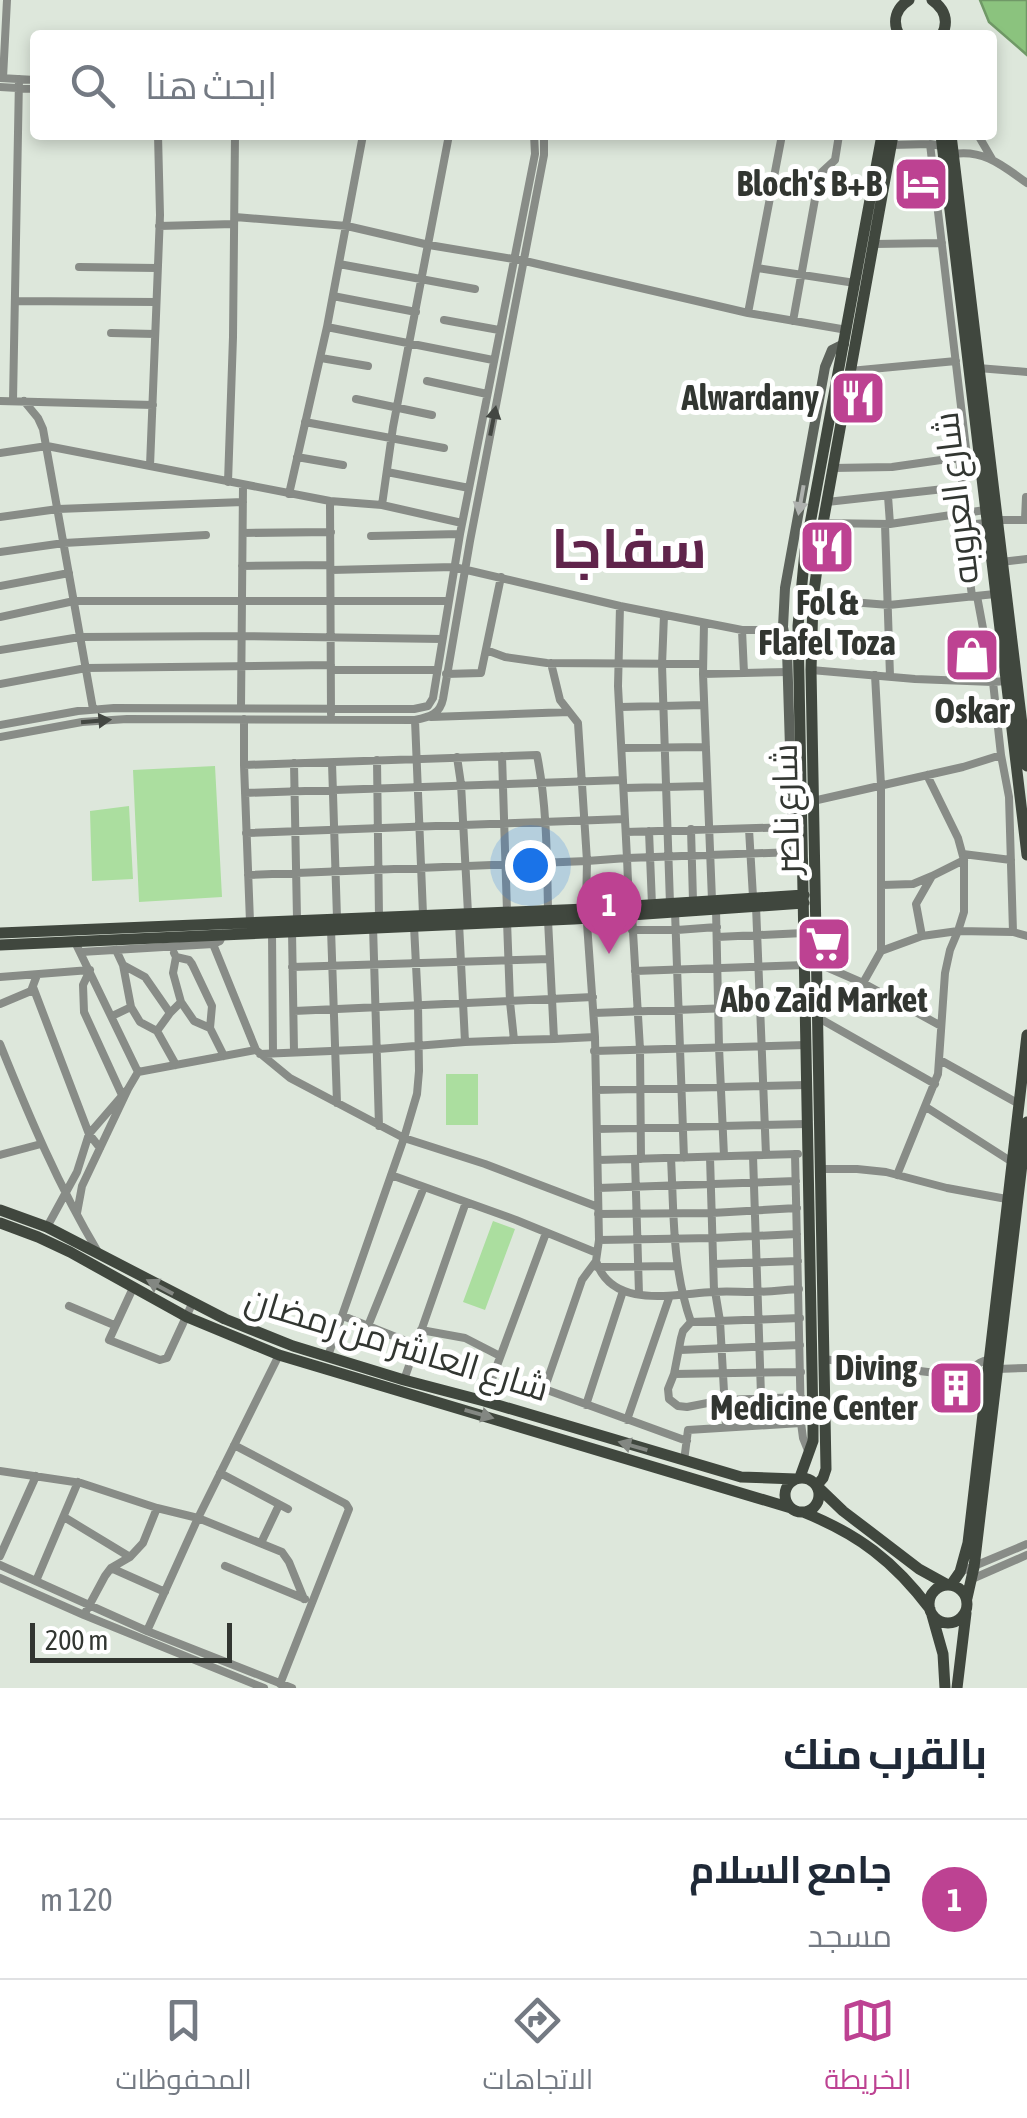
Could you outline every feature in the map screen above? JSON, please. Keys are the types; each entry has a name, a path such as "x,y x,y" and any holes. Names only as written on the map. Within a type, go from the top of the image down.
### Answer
{"main road":[{"path":"937,2 946,22 944,30"},
{"path":"897,30 895,23 903,3"},
{"name":"شارع ناصر","path":"808,942 813,801 798,626 801,579 818,447 855,283 874,244 889,140"},
{"name":"شارع ناصر","path":"811,1318 802,1154 808,1124 813,1009 799,857 812,598 865,262 889,140"},
{"name":"شارع العروبه","path":"942,145 942,195 978,368 995,594 1011,681"},
{"name":"شارع العروبه","path":"942,145 965,301 968,457 1001,562 1016,769 1027,854"},
{"path":"787,577 801,579"},
{"path":"0,933 548,915 804,899"},
{"path":"630,910 652,905 672,908 693,902 714,905"},
{"path":"0,945 78,947 272,932 294,925"},
{"name":"شارع ناصر","path":"798,1478 813,1440 809,1363 820,1168 806,1045 813,1009"},
{"path":"956,1688 967,1604 968,1543 993,1364 1027,1035"},
{"path":"1012,1200 1027,1122"},
{"name":"شارع العاشر من رمضان","path":"0,1210 48,1227 192,1304 259,1333 404,1380 484,1401 530,1422 797,1510 856,1537 888,1561 931,1612"},
{"name":"شارع العاشر من رمضان","path":"0,1223 38,1237 186,1317 279,1355 742,1478 798,1478"},
{"name":"شارع ناصر","path":"809,1363 826,1469 818,1486"},
{"path":"818,1486 819,1500 810,1510 797,1510 785,1496 786,1489 798,1478 807,1478 818,1486 843,1511 918,1568 961,1589 967,1604 960,1620 948,1624 931,1612"},
{"path":"944,1688 943,1654 931,1612 931,1595 968,1573"}],"street":[{"path":"7,0 1,81 30,87"},
{"path":"19,84 30,81"},
{"path":"13,401 19,84"},
{"path":"150,466 160,226 158,140"},
{"path":"228,482 234,338 235,140"},
{"path":"289,494 328,328 363,140"},
{"path":"382,505 448,140"},
{"path":"430,716 441,707 442,640 534,140"},
{"path":"0,736 99,720 244,719 428,706 442,672 466,569 544,140"},
{"path":"748,313 781,140"},
{"path":"794,322 819,178 834,160 839,140"},
{"path":"904,140 980,153 1027,183"},
{"path":"981,140 992,159"},
{"path":"942,195 942,243 968,457 962,487 966,512"},
{"path":"160,226 234,221 346,226 429,245 514,258 748,313 847,330"},
{"path":"874,244 942,243"},
{"path":"340,264 475,289"},
{"path":"80,267 158,268"},
{"path":"757,268 855,283"},
{"path":"333,296 416,312"},
{"path":"15,301 156,302"},
{"path":"444,320 499,330"},
{"path":"328,328 493,360"},
{"path":"111,333 155,334"},
{"path":"320,358 368,366"},
{"path":"850,371 956,361"},
{"path":"978,368 1027,372"},
{"path":"428,381 487,394"},
{"path":"356,399 432,414"},
{"path":"0,401 153,405"},
{"path":"24,401 38,418 46,446 93,708"},
{"path":"306,422 444,448"},
{"path":"0,453 46,446 243,486 330,501 382,505 462,524"},
{"path":"248,875 650,857 799,857 792,827 784,627 787,577 818,447"},
{"path":"297,457 342,465"},
{"path":"833,468 892,467 968,457"},
{"path":"387,472 469,488"},
{"path":"241,708 243,486"},
{"path":"827,502 962,487"},
{"path":"888,496 890,676"},
{"path":"822,523 887,524 966,512 990,518 1026,519 1026,497"},
{"path":"330,501 332,714"},
{"path":"0,517 58,509 243,502"},
{"path":"990,518 962,527 974,596 1011,681 1000,755"},
{"path":"242,533 330,532"},
{"path":"372,536 460,534"},
{"path":"0,552 64,543 206,535"},
{"path":"1001,562 1027,559"},
{"path":"242,566 454,567 742,630 784,627"},
{"path":"0,586 69,573"},
{"path":"0,684 86,668 331,667 480,674 502,577"},
{"path":"812,598 889,605 995,594"},
{"path":"0,617 74,601 449,601"},
{"path":"620,606 623,784 640,1049 641,1128 636,1188 639,1294"},
{"path":"664,615 665,788 672,908 677,930 684,1158"},
{"path":"704,623 707,786 717,932 724,1156"},
{"path":"742,630 744,674"},
{"path":"0,650 80,637 442,640"},
{"path":"486,650 520,660 551,663 662,665 744,674 788,672"},
{"path":"551,663 560,700 578,723 595,1037 597,1260 610,1284 639,1294 668,1298 715,1291 799,1289"},
{"path":"810,670 1011,681"},
{"path":"863,983 881,951 882,785 875,675"},
{"path":"620,706 704,705"},
{"path":"0,724 93,708 241,708 416,720 430,716 569,712"},
{"path":"158,708 158,719"},
{"path":"244,719 250,922"},
{"path":"328,1356 418,1088 416,964 422,868 416,720"},
{"path":"622,748 706,747"},
{"path":"244,765 536,754 542,781 554,1038"},
{"path":"1000,755 1016,769 1008,796 1013,932"},
{"path":"813,801 1000,755"},
{"path":"502,756 514,1040"},
{"path":"457,757 464,826 461,961 465,1042"},
{"path":"376,760 379,868 375,1007 379,1126"},
{"path":"332,763 336,871 331,967 337,1103"},
{"path":"294,764 294,1052"},
{"path":"896,1174 935,1084 947,964 964,912 964,858 928,775"},
{"path":"245,793 582,780 665,788 707,786"},
{"path":"246,833 625,819"},
{"path":"626,832 792,827"},
{"path":"691,829 693,902"},
{"path":"748,829 758,936 766,1155"},
{"path":"648,831 652,905"},
{"path":"882,885 914,884 964,858 1011,860"},
{"path":"922,936 916,904 932,876"},
{"path":"632,930 717,932 808,942"},
{"path":"881,951 922,936 958,930 1027,936"},
{"path":"272,932 273,1053"},
{"path":"78,947 116,950 213,944 223,934"},
{"path":"213,944 258,1052 290,1078 404,1138 485,1164 598,1210 674,1214 797,1208"},
{"path":"78,947 138,1072"},
{"path":"170,947 176,957 173,973 181,1002 194,1021 210,1028"},
{"path":"116,950 123,964 131,1007 140,1022 158,1031 176,1065"},
{"path":"176,957 192,964 212,1006 210,1028 224,1056"},
{"path":"292,967 550,959"},
{"path":"123,964 145,977 170,1013"},
{"path":"635,971 810,964 863,983 941,1026"},
{"path":"0,978 90,970"},
{"path":"76,1212 79,1193 124,1094 84,1012 83,985 90,970"},
{"path":"0,1004 25,994 34,987 38,975"},
{"path":"34,987 89,1134 100,1148"},
{"path":"294,1011 592,996"},
{"path":"212,1006 235,998"},
{"path":"158,1031 181,1002"},
{"path":"594,1014 760,1006 813,1009 935,1084"},
{"path":"112,1016 131,1007"},
{"path":"48,1227 80,1165 89,1134 138,1072 258,1052 595,1037"},
{"path":"0,1044 64,1194 99,1254"},
{"path":"594,1051 806,1045"},
{"path":"940,1060 1022,1098"},
{"path":"596,1090 764,1085 810,1077"},
{"path":"926,1106 1012,1162"},
{"path":"80,1107 108,1133"},
{"path":"597,1128 808,1124"},
{"path":"0,1155 41,1144"},
{"path":"598,1160 802,1154 796,1181 799,1289 811,1318 800,1344 809,1363 801,1396 801,1423 810,1453"},
{"path":"753,1156 762,1424"},
{"path":"710,1157 726,1427"},
{"path":"672,1158 676,1266 691,1322"},
{"path":"820,1168 867,1169 1012,1200"},
{"path":"391,1175 546,1233 597,1260 638,1268 676,1266"},
{"path":"598,1188 796,1181"},
{"path":"368,1326 424,1187"},
{"path":"404,1380 466,1202"},
{"path":"484,1401 546,1233"},
{"path":"598,1240 798,1234"},
{"path":"544,1390 582,1280 597,1260"},
{"path":"714,1264 798,1261"},
{"path":"133,1288 110,1341 162,1360 167,1358 192,1304"},
{"path":"586,1405 624,1290"},
{"path":"628,1420 668,1298"},
{"path":"69,1306 114,1325"},
{"path":"343,1316 416,1345"},
{"path":"801,1396 723,1400 687,1408 669,1400 668,1389 683,1331 691,1322 811,1318"},
{"path":"421,1330 465,1338 500,1356"},
{"path":"680,1350 800,1344"},
{"path":"146,1631 279,1355"},
{"path":"674,1374 758,1374 809,1363 960,1376 968,1374 981,1361 1027,1368"},
{"path":"495,1371 687,1441"},
{"path":"684,1461 687,1408"},
{"path":"688,1430 801,1423"},
{"path":"234,1445 348,1505 349,1512 280,1684"},
{"path":"0,1471 78,1482 198,1518 261,1543 287,1558 304,1599"},
{"path":"220,1473 283,1507 261,1543"},
{"path":"0,1556 36,1476"},
{"path":"36,1581 78,1482"},
{"path":"84,1615 112,1568 130,1557 146,1538 157,1508"},
{"path":"64,1516 130,1557"},
{"path":"968,1573 1027,1544"},
{"path":"968,1573 1027,1555"},
{"path":"0,1565 146,1631 292,1688"},
{"path":"226,1566 314,1603"},
{"path":"112,1568 165,1592"},
{"path":"0,1578 264,1688"}],"shaded area":[{"path":"980,0 1027,0 1027,55 989,22"},
{"path":"215,766 222,897 139,902 133,770"},
{"path":"129,806 133,879 92,881 90,811"},
{"path":"446,1074 478,1074 478,1125 446,1125"},
{"path":"493,1221 515,1229 485,1310 463,1302"}],"place":[{"name":"Bloch's B+B","path":"921,184"},
{"name":"Alwardany","path":"858,398"},
{"name":"Fol & Flafel Toza","path":"827,547"},
{"name":"Oskar","path":"972,655"},
{"name":"Abo Zaid Market","path":"824,944"},
{"name":"جامع السلام","path":"609,954"},
{"name":"Diving Medicine Center","path":"956,1388"}],"district":[{"name":"سفاجا","path":"629,549"}]}
